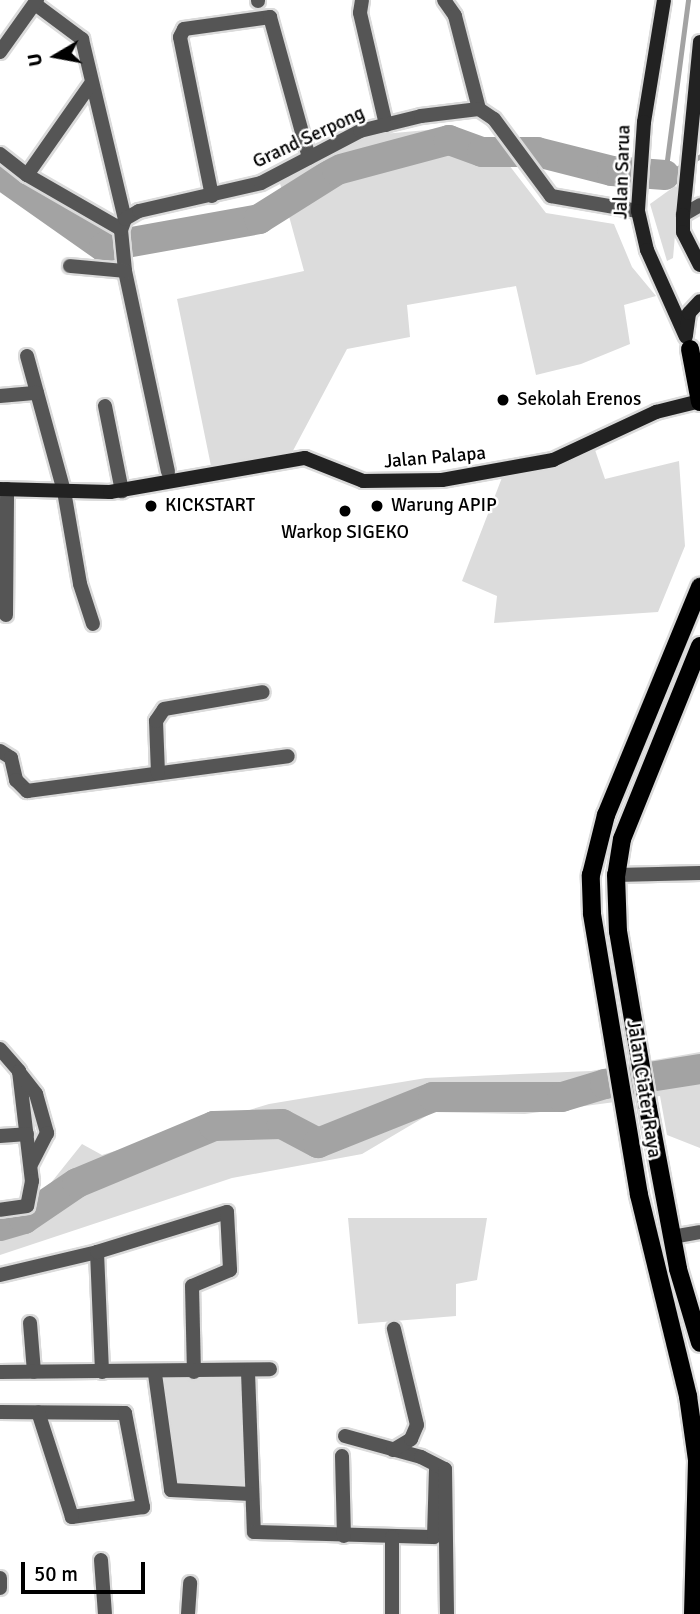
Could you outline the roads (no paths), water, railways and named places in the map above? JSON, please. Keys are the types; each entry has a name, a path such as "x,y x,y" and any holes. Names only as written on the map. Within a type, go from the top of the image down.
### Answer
{"main road":[{"path":"692,349 700,402"},
{"name":"Jalan Ciater Raya","path":"694,1614 697,1460 688,1396 646,1230 592,914 595,846 700,587"},
{"name":"Jalan Ciater Raya","path":"700,646 626,827 616,875 618,931 648,1108 672,1237 700,1343"}],"street":[{"path":"362,0 360,13 386,125"},
{"path":"444,0 455,16 478,109 494,119 551,196 638,206"},
{"name":"Jalan Sarua","path":"664,0 640,152 638,206 646,250 692,349"},
{"path":"0,52 36,2 82,39 122,226 125,268 168,471"},
{"path":"212,195 181,43 184,29 270,17 309,158"},
{"path":"700,42 683,215 683,232 700,265"},
{"path":"27,175 92,82"},
{"name":"Grand Serpong","path":"122,226 139,211 269,180 360,131 478,109"},
{"path":"0,154 27,175 122,226"},
{"path":"683,215 700,205"},
{"path":"70,266 125,268"},
{"path":"692,349 690,313 700,301"},
{"path":"27,356 64,491 80,584 93,624"},
{"path":"0,396 37,393"},
{"name":"Jalan Palapa","path":"4,489 122,491 299,458 363,481 442,480 553,460 656,412 700,402"},
{"path":"105,406 122,491"},
{"path":"4,489 6,615"},
{"path":"158,773 156,721 164,709 263,692"},
{"path":"0,751 11,758 16,780 27,791 288,756"},
{"path":"616,875 700,873"},
{"path":"0,1050 36,1094 47,1133 31,1164"},
{"path":"0,1210 27,1206 31,1164 19,1071"},
{"path":"0,1136 27,1134"},
{"path":"0,1275 97,1252 229,1213 230,1270 192,1286 194,1372"},
{"path":"672,1237 700,1232"},
{"path":"97,1252 102,1372"},
{"path":"30,1323 34,1372"},
{"path":"393,1450 411,1439 416,1424 394,1329"},
{"path":"0,1373 155,1374 270,1369"},
{"path":"248,1372 254,1532 431,1538 437,1534 436,1470"},
{"path":"155,1374 171,1490 251,1494"},
{"path":"0,1412 38,1412 124,1413 143,1507 72,1517 38,1412"},
{"path":"345,1436 442,1465 447,1474 447,1614"},
{"path":"342,1456 344,1536"},
{"path":"392,1536 392,1614"},
{"path":"102,1560 105,1614"},
{"path":"0,1578 0,1588"},
{"path":"188,1614 190,1583"}],"waterway":[{"path":"665,175 688,0"},
{"path":"0,174 104,247 259,219 337,170 449,140 482,152 537,152 612,171 665,175"},
{"path":"665,175 700,156"},
{"path":"0,1226 24,1219 77,1183 214,1126 282,1124 318,1143 433,1097 562,1097 605,1084 700,1069"}],"place":[{"name":"Sekolah Erenos","path":"503,400"},
{"name":"KICKSTART","path":"151,506"},
{"name":"Warung APIP","path":"377,506"},
{"name":"Warkop SIGEKO","path":"345,511"}]}
